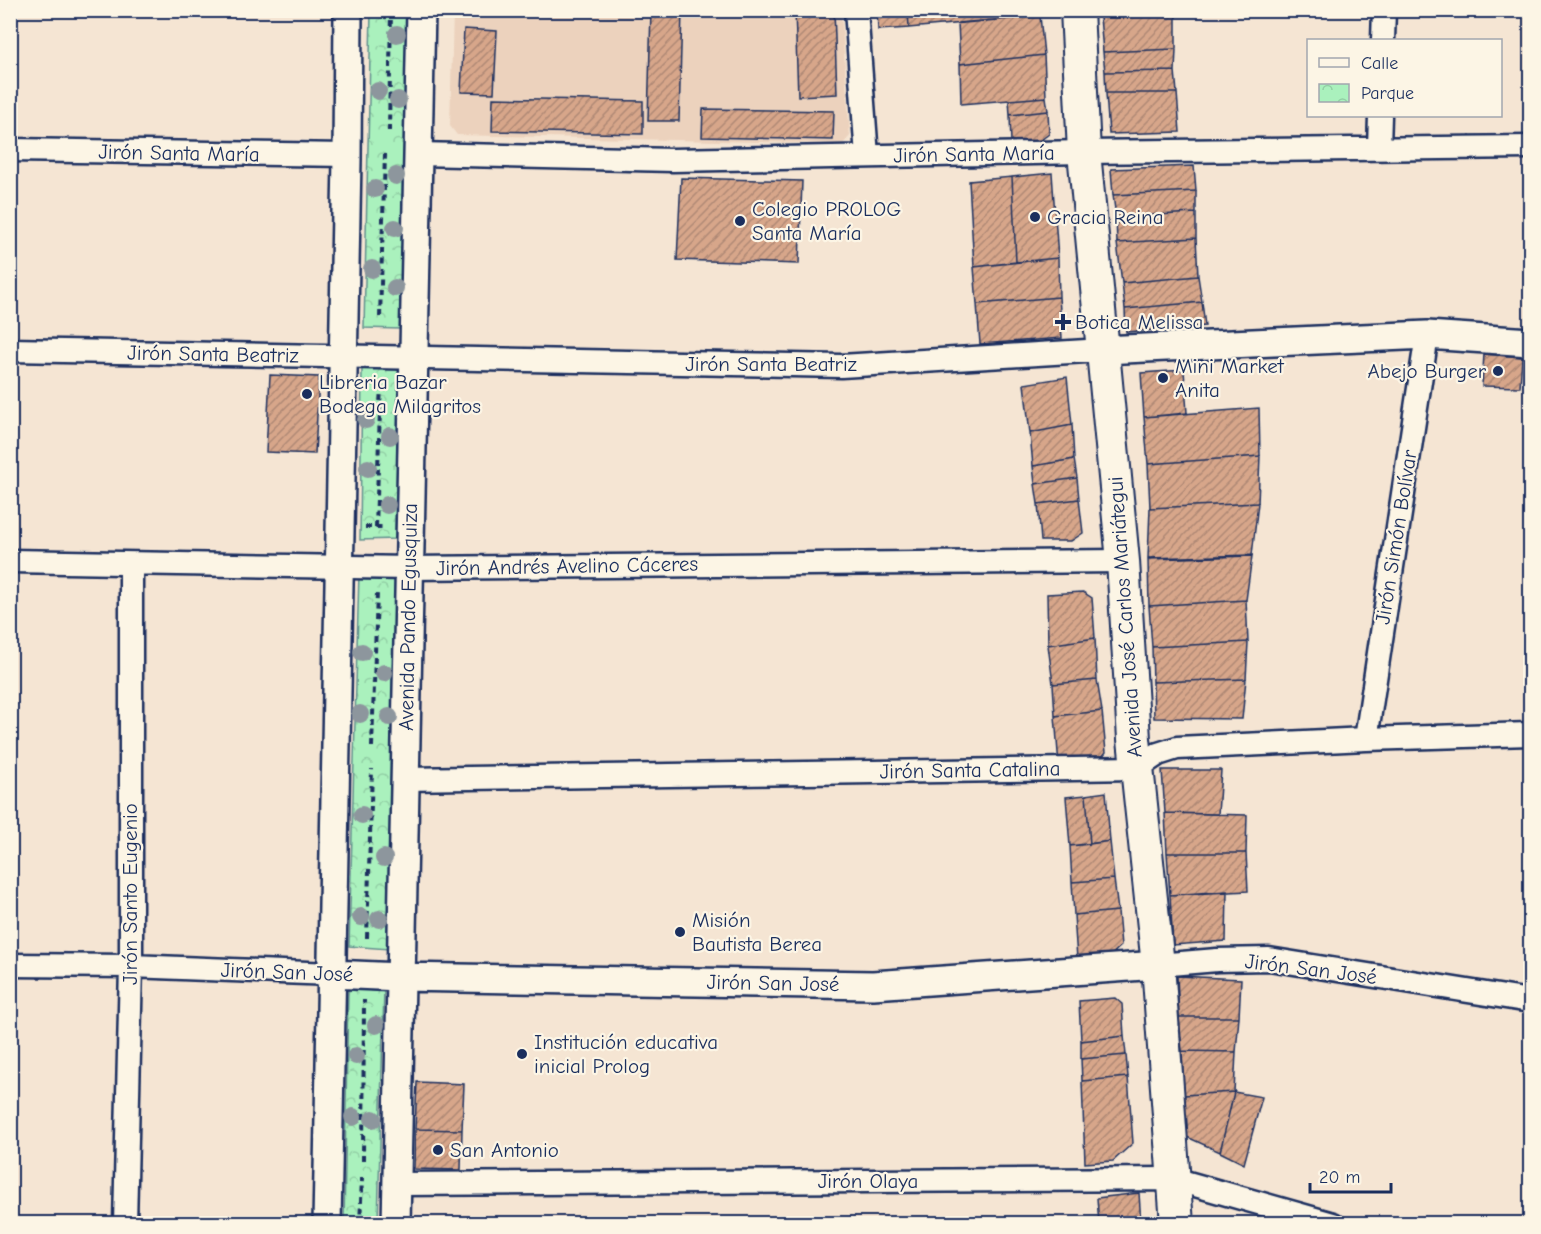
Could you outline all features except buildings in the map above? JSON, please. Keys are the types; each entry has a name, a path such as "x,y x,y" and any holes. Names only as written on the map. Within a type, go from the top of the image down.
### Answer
{"main road":[{"name":"Avenida José Carlos Mariátegui","path":"1077,10 1084,152 1123,561 1137,768 1158,965 1177,1224"}],"street":[{"path":"327,1224 344,357 348,10"},
{"name":"Avenida Pando Egusquiza","path":"396,1224 421,10"},
{"path":"856,10 867,156"},
{"path":"1383,39 1384,10"},
{"path":"1379,147 1380,117"},
{"name":"Jirón Santa María","path":"418,154 673,160 1379,147 1530,147"},
{"name":"Jirón Santa María","path":"10,150 347,155"},
{"name":"Jirón Santa Beatriz","path":"10,350 841,366 1102,350 1427,335 1530,342"},
{"name":"Jirón Simón Bolívar","path":"1366,739 1427,335"},
{"name":"Jirón Andrés Avelino Cáceres","path":"10,561 409,568 1123,561"},
{"name":"Jirón Santo Eugenio","path":"125,1224 130,966 130,564"},
{"path":"1137,768 1158,754 1177,748 1530,734"},
{"name":"Jirón Santa Catalina","path":"405,778 1137,768"},
{"name":"Jirón San José","path":"10,965 130,966 400,977 873,985 1217,960 1269,959 1530,1001"},
{"name":"Jirón Olaya","path":"396,1184 1174,1179 1333,1224"}],"path":[{"path":"389,131 391,10"},
{"path":"385,154 380,317 414,317"},
{"path":"376,527 381,373"},
{"path":"340,526 410,527"},
{"path":"372,747 377,590"},
{"path":"332,938 368,938 372,769"},
{"path":"363,1161 364,995"},
{"path":"360,1224 362,1178"}],"shaded area":[{"path":"453,11 841,11 850,136 843,144 457,135 450,126"}],"green space":[{"path":"371,11 409,11 400,329 364,328"},
{"path":"362,368 399,368 395,539 360,540"},
{"path":"359,573 396,573 389,949 349,946"},
{"path":"348,989 384,989 378,1223 344,1224"}],"place":[{"name":"Gracia Reina","path":"1035,217"},
{"name":"Colegio PROLOG Santa María","path":"740,221"},
{"name":"Botica Melissa","path":"1063,322"},
{"name":"Abejo Burger","path":"1498,371"},
{"name":"Mini Market Anita","path":"1163,378"},
{"name":"Libreria Bazar Bodega Milagritos","path":"307,394"},
{"name":"Misión Bautista Berea","path":"680,932"},
{"name":"Institución educativa inicial Prolog","path":"522,1054"},
{"name":"San Antonio","path":"438,1150"}]}
